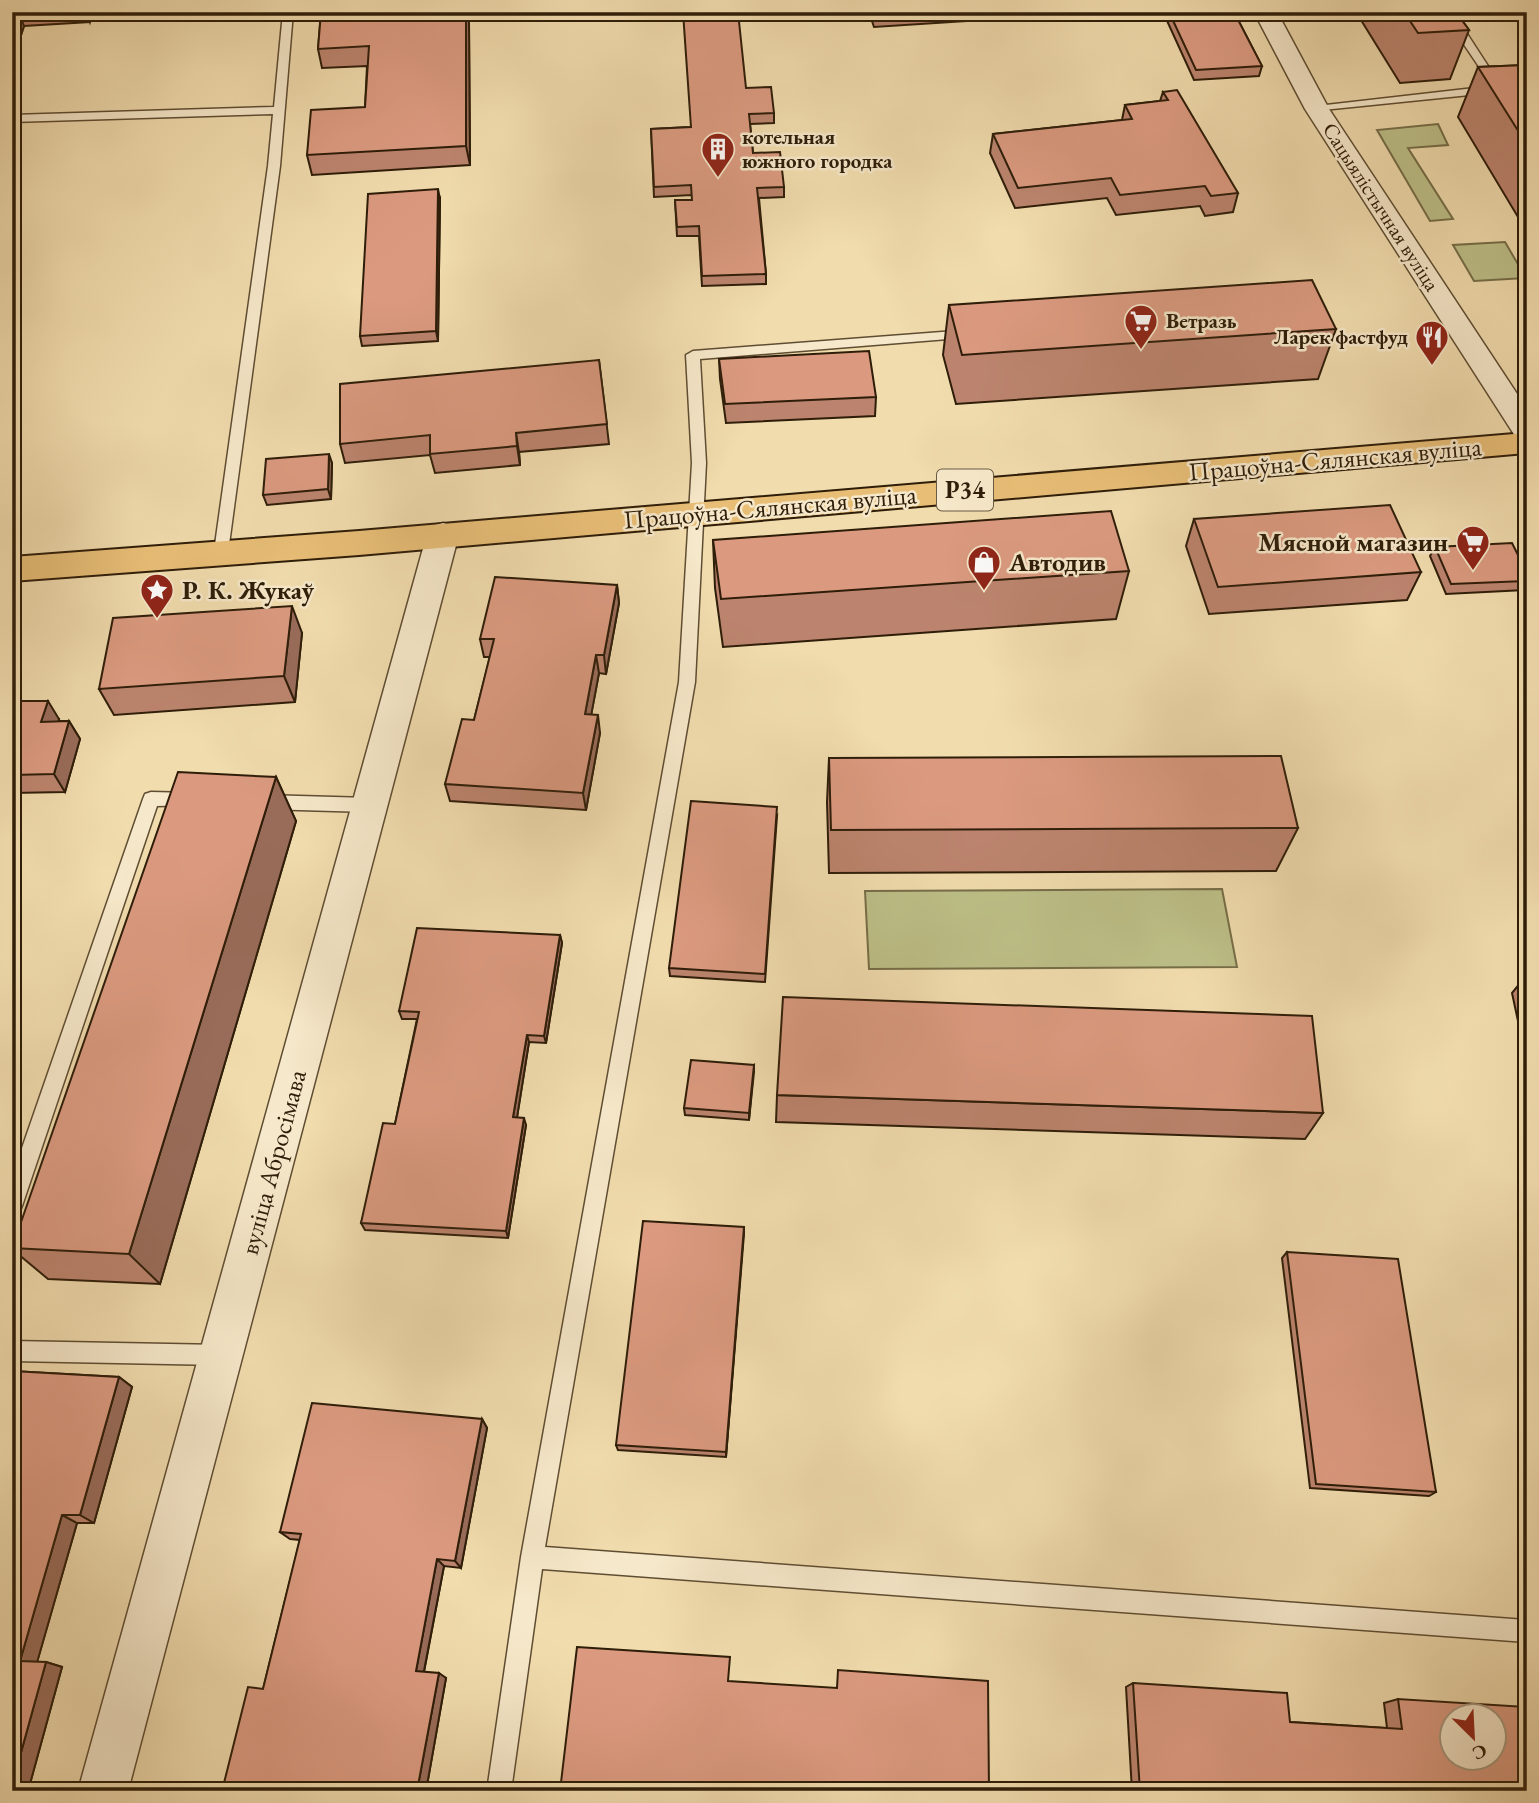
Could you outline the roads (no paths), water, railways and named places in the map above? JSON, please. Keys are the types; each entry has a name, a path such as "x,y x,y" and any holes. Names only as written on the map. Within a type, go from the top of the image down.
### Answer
{"main road":[{"name":"Працоўна-Сялянская вуліца","path":"12,569 1527,443"}],"street":[{"name":"Сацыялістычная вуліца","path":"1265,12 1317,109 1527,432"},
{"name":"вуліца Абросімава","path":"103,1791 443,534"}],"lane":[{"path":"221,552 274,166 288,12"},
{"path":"1447,12 1499,89"},
{"path":"1317,109 1499,89 1527,89"},
{"path":"12,119 278,110"},
{"path":"499,1791 532,1557 687,682 699,463 693,355 982,333"},
{"path":"12,1206 151,799 206,800"},
{"path":"247,802 369,804"},
{"path":"12,1351 220,1355"},
{"path":"532,1557 1527,1631"}],"place":[{"name":"котельная южного городка","path":"718,179"},
{"name":"Ветразь","path":"1141,351"},
{"name":"Ларек фастфуд","path":"1432,367"},
{"name":"Мясной магазин","path":"1473,572"},
{"name":"Автодив","path":"984,592"},
{"name":"Р. К. Жукаў","path":"157,620"}]}
